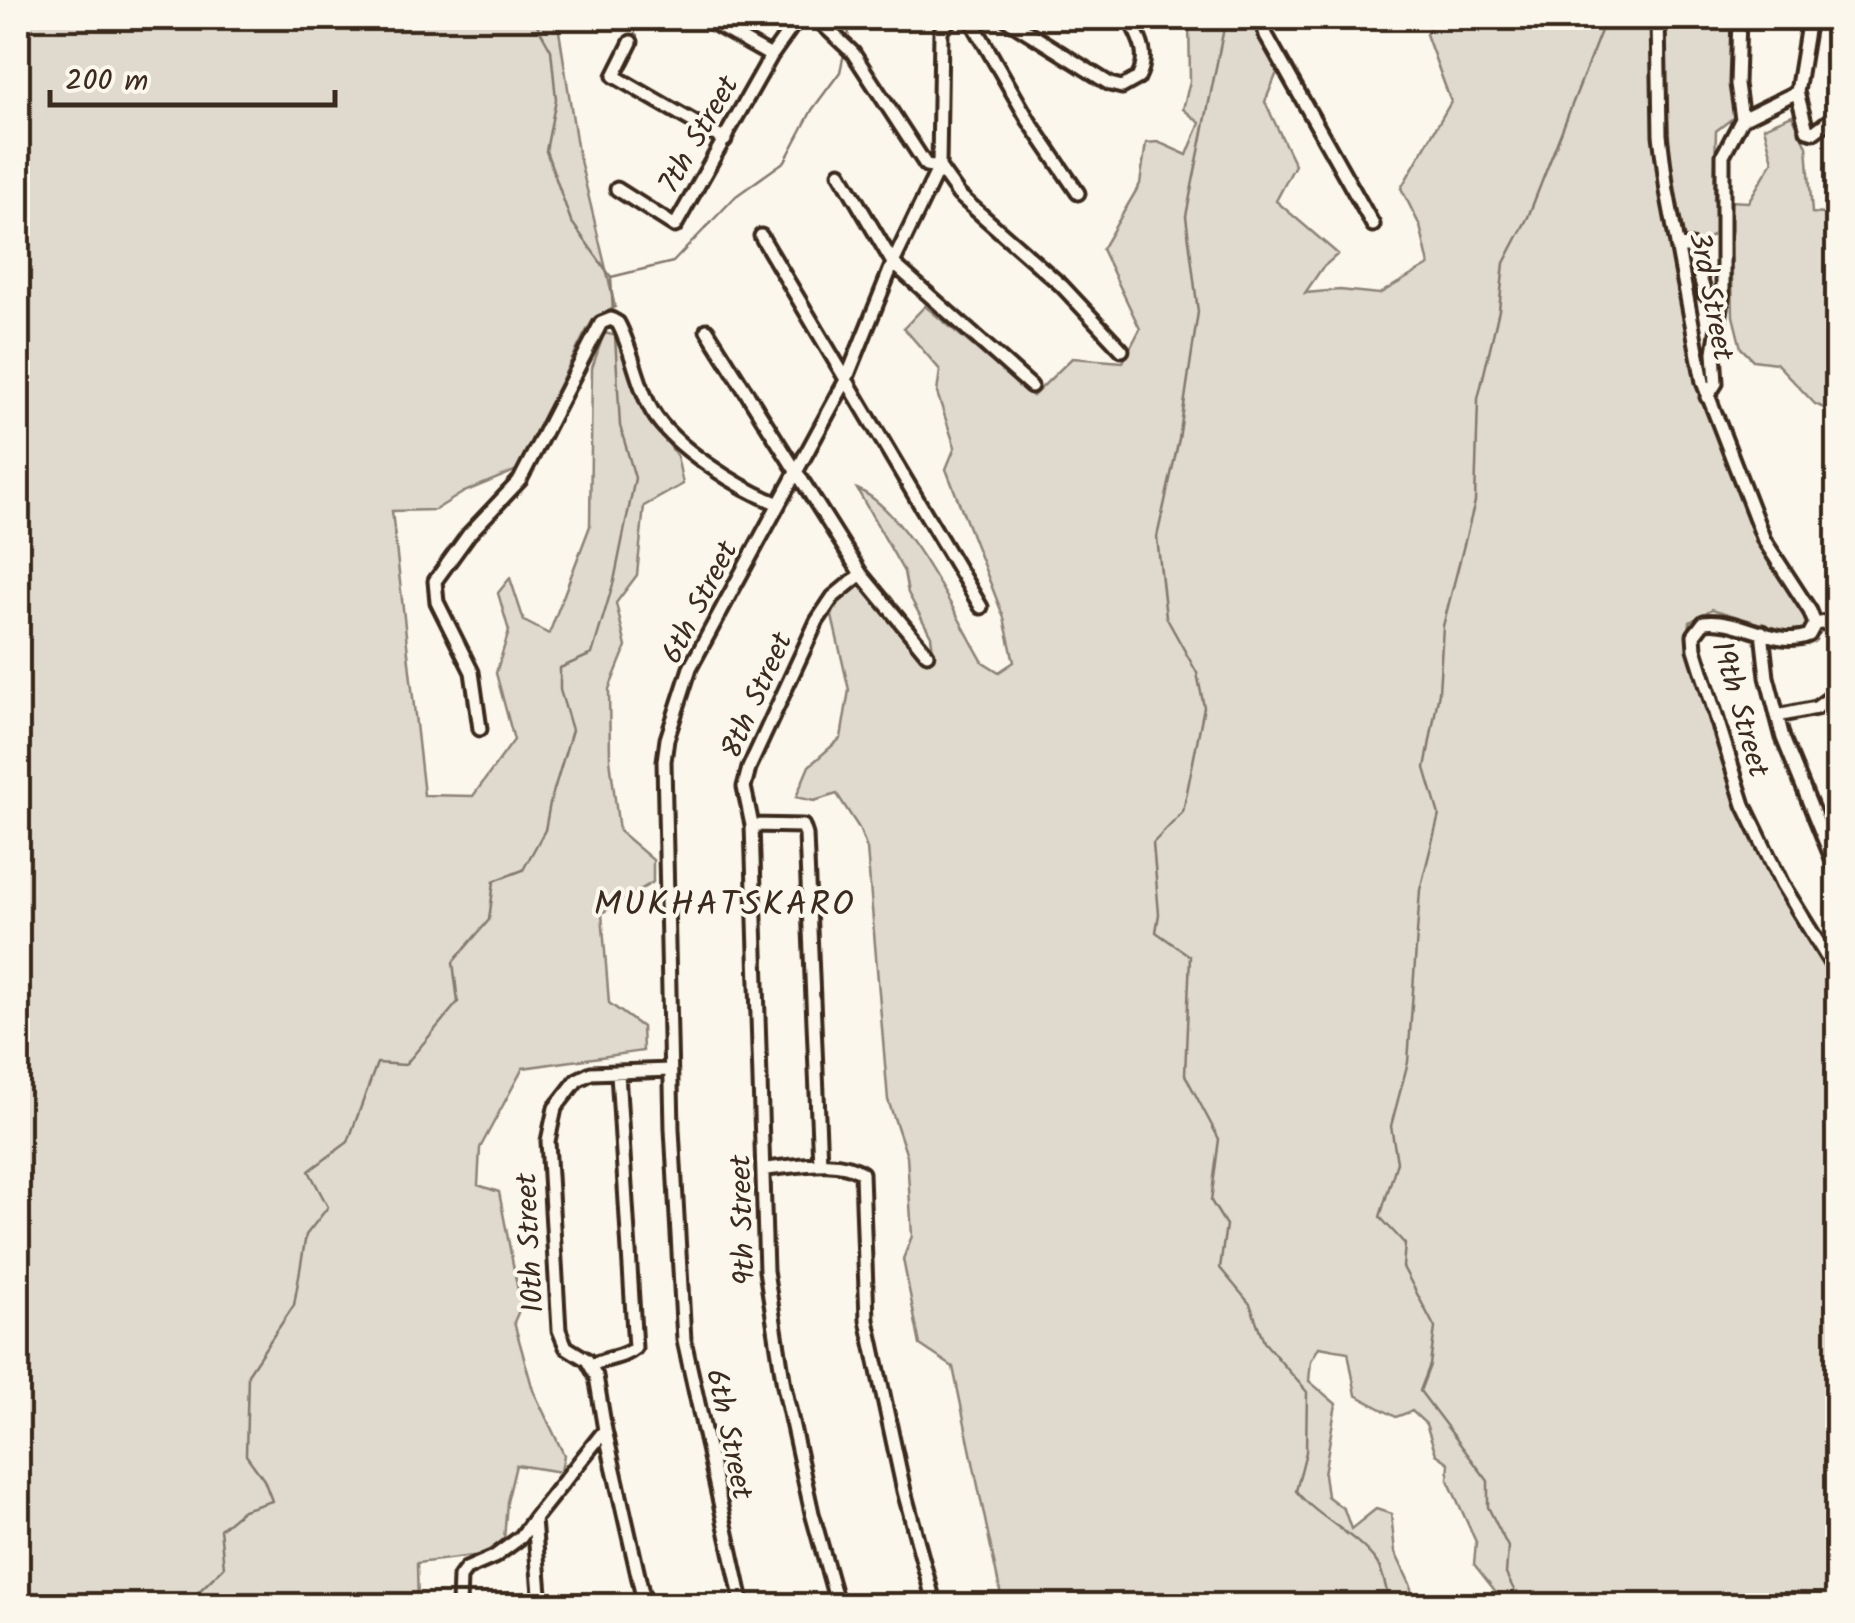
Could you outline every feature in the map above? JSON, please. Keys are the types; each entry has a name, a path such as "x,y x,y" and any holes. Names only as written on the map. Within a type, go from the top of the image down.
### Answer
{"street":[{"path":"704,18 771,56"},
{"name":"7th Street","path":"617,189 674,226 771,56 798,18"},
{"path":"816,18 853,54 926,165 939,167 959,196 1062,286 1122,350"},
{"name":"6th Street","path":"743,1606 684,1340 670,1070 664,804 667,739 690,668 846,380 893,263 939,167 941,32 951,18"},
{"path":"970,18 1029,122 1078,193"},
{"path":"1005,18 1022,23 1110,84 1122,87 1138,78 1145,60 1142,41 1129,18"},
{"path":"1261,18 1272,46 1373,225"},
{"name":"3rd Street","path":"1658,18 1660,135 1696,355 1764,540 1815,624"},
{"path":"1708,396 1716,382 1714,352 1723,296 1723,155 1742,120 1739,18"},
{"path":"1809,18 1798,92 1806,130 1814,132 1838,114"},
{"path":"630,42 614,76 726,140"},
{"path":"1742,120 1798,92"},
{"path":"840,173 893,263 1031,386"},
{"path":"761,236 981,607"},
{"path":"1677,246 1690,247 1704,294 1715,299 1723,296"},
{"path":"480,728 472,672 437,602 435,581 469,534 520,480 600,322 611,319 618,323 652,410 668,431 712,466 778,504"},
{"path":"707,330 861,574 926,654"},
{"name":"8th Street","path":"752,824 744,787 749,768 817,621 833,596 861,574"},
{"path":"1815,624 1838,620"},
{"name":"19th Street","path":"1815,624 1803,638 1720,621 1704,622 1694,634 1744,805 1782,884 1838,975"},
{"path":"1762,632 1767,677 1783,738 1838,873"},
{"path":"1777,716 1816,708 1838,692"},
{"path":"752,824 794,824 803,826 806,835 820,1164"},
{"name":"9th Street","path":"752,824 766,1169 766,1271 784,1386 812,1513 838,1606"},
{"name":"10th Street","path":"592,1365 566,1347 560,1330 548,1141 555,1108 577,1080 591,1074 670,1070"},
{"path":"618,1073 635,1348 626,1355 592,1365 645,1606"},
{"path":"766,1169 820,1164 862,1173 866,1320 904,1491 936,1606"},
{"path":"459,1606 460,1577 466,1569 494,1557 521,1536 604,1430"},
{"path":"534,1518 541,1606"}],"shaded area":[{"path":"18,18 557,18 578,152 615,307 593,320 517,470 464,492 435,510 392,511 424,795 473,796 514,740 496,673 509,631 498,593 510,578 524,621 549,634 590,526 592,368 604,333 617,336 644,410 677,456 683,484 644,506 637,575 616,603 626,647 609,689 610,759 619,831 653,860 653,882 602,913 609,1003 642,1027 643,1051 523,1068 480,1148 478,1185 499,1192 521,1306 514,1322 533,1390 564,1455 561,1472 516,1465 507,1502 504,1540 488,1554 417,1563 418,1605 18,1605"},
{"path":"1189,18 1252,18 1278,70 1265,102 1295,165 1276,201 1338,254 1322,268 1305,293 1340,290 1379,294 1429,265 1420,226 1401,188 1451,102 1426,34 1435,18 1652,18 1654,147 1691,354 1728,458 1810,624 1800,634 1712,609 1690,622 1688,647 1736,800 1756,844 1837,986 1837,1605 1502,1605 1474,1564 1476,1542 1448,1480 1449,1463 1436,1454 1426,1424 1412,1411 1396,1417 1356,1395 1348,1352 1319,1347 1311,1361 1309,1381 1336,1404 1324,1474 1327,1496 1344,1509 1351,1529 1376,1509 1391,1514 1395,1552 1410,1584 1414,1605 1003,1605 953,1367 920,1345 903,1259 912,1236 907,1156 888,1100 867,849 859,828 837,794 814,801 796,797 809,766 841,738 849,690 832,616 839,598 861,584 919,654 933,651 931,636 908,593 904,572 857,489 875,500 911,540 983,662 999,672 1014,662 1004,618 946,469 955,447 937,393 940,370 904,328 925,306 1033,396 1072,358 1123,362 1140,329 1102,249 1140,184 1146,143 1158,142 1187,155 1200,123 1183,109 1190,81"},
{"path":"1663,18 1735,18 1738,114 1716,131 1714,200 1718,201 1719,231 1702,243 1684,238 1670,157"},
{"path":"1792,115 1807,146 1812,213 1837,215 1837,414 1815,404 1776,363 1753,360 1741,348 1733,316 1730,201 1748,202 1773,161 1764,127"}],"waterway":[{"path":"533,18 551,50 556,99 546,151 571,221 611,277 613,313"},
{"path":"848,37 851,18"},
{"path":"1226,18 1186,216 1198,312 1179,439 1157,537 1166,617 1197,673 1204,707 1183,812 1153,843 1159,914 1156,932 1190,956 1185,1075 1219,1139 1211,1201 1226,1225 1220,1268 1250,1304 1264,1342 1307,1392 1306,1452 1296,1491 1375,1560 1391,1606"},
{"path":"1522,1606 1506,1574 1508,1547 1488,1507 1488,1481 1420,1391 1430,1365 1435,1328 1403,1267 1405,1244 1380,1217 1397,1162 1391,1126 1408,1062 1420,890 1439,815 1425,768 1439,692 1443,626 1475,502 1478,399 1499,310 1504,263 1528,217 1606,18"},
{"path":"611,277 673,262 736,196 785,161 812,110 840,72 844,54"},
{"path":"184,1606 224,1567 220,1529 243,1510 272,1501 264,1480 246,1455 248,1374 294,1305 306,1235 328,1207 309,1171 348,1142 377,1063 405,1065 458,1002 453,962 489,920 494,881 523,870 545,830 572,730 560,690 560,668 592,654 614,581 635,478 620,426 615,335"}],"district":[{"name":"MUKHATSKARO","path":"725,903"}]}
